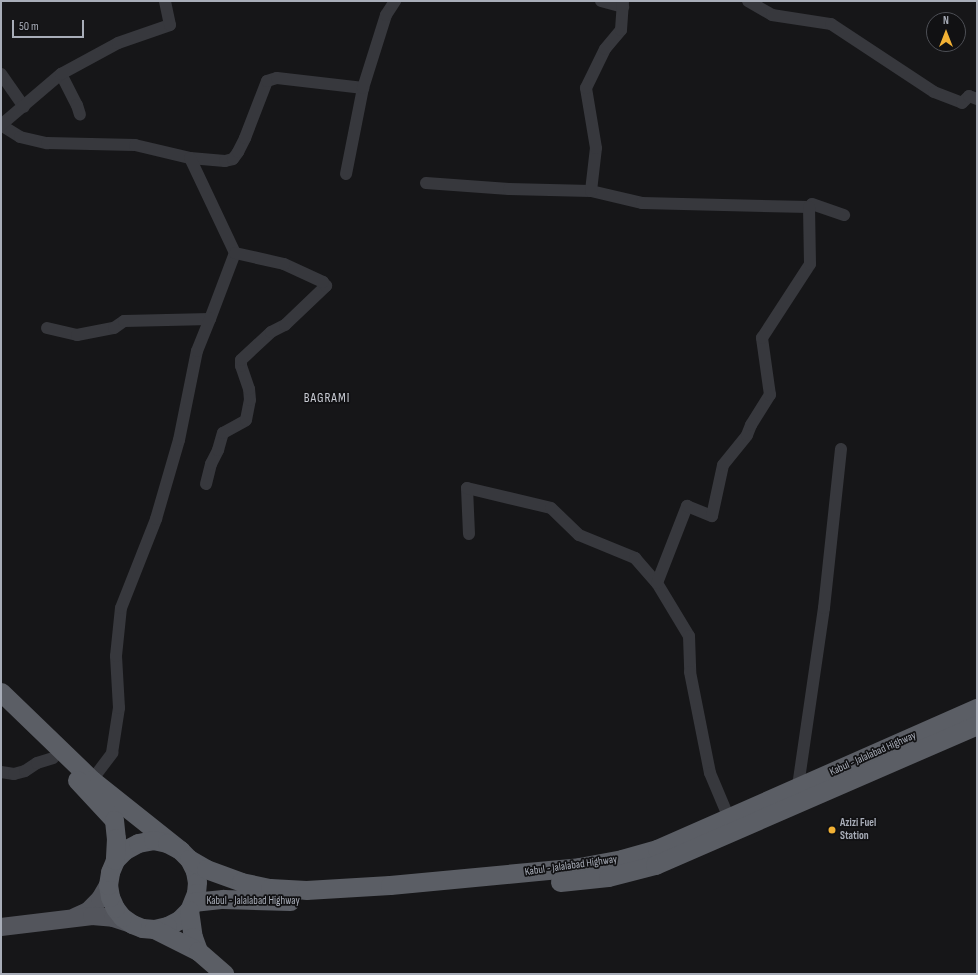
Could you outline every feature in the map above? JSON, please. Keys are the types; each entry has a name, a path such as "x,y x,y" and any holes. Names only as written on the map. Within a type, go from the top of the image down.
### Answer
{"highway":[{"name":"Kabul - Jalalabad Highway","path":"1,692 92,780 184,854 195,871 197,882 191,906 223,899 304,901 579,867 615,860 657,849 732,824 977,726"},
{"path":"1,707 114,820 116,838 115,860 110,872 108,885 110,897 115,908 122,917 132,924 142,928 154,929 167,926 179,920 191,906"},
{"name":"Kabul - Jalalabad Highway","path":"732,824 798,786 977,708"},
{"name":"Kabul - Jalalabad Highway","path":"115,860 125,850 138,842 152,840 167,842 206,870 223,877 270,888 390,891"},
{"path":"191,906 193,937 198,951"},
{"path":"154,929 198,951 222,973"}],"main road":[{"path":"72,918 92,907 100,899 108,885"},
{"path":"1,927 92,916 113,918 132,924"}],"street":[{"path":"165,1 170,25 118,43 61,74 1,125 20,137 47,143 135,145 190,158 226,161 233,158 245,138 267,81 273,78 363,88"},
{"path":"346,174 363,88 386,15 395,1"},
{"path":"591,191 596,148 586,88 605,49 621,30 623,4 601,1"},
{"path":"748,1 772,14 831,24 934,92 962,103 969,96 977,99"},
{"path":"1,74 24,106"},
{"path":"61,74 77,105 80,115"},
{"path":"92,780 112,753 119,708 116,656 121,608 156,519 180,440 197,351 235,253 190,158"},
{"path":"426,183 509,190 591,191 642,203 809,207 812,204 844,215"},
{"path":"657,582 686,506 712,516 723,465 747,434 770,395 762,338 810,264 809,207"},
{"path":"206,484 210,464 218,450 224,433 246,420 250,400 249,389 241,366 241,360 271,332 285,325 326,286 323,282 284,264 235,253"},
{"path":"47,328 77,335 114,328 124,321 210,319"},
{"path":"798,786 824,608 840,449"},
{"path":"469,534 467,488 551,508 579,535 635,558 657,582 689,636 690,672 710,772 732,824"},
{"path":"1,772 14,774 20,773 37,763 53,758"}],"place":[{"name":"Azizi Fuel Station","path":"832,830"}],"district":[{"name":"BAGRAMI","path":"327,398"}]}
